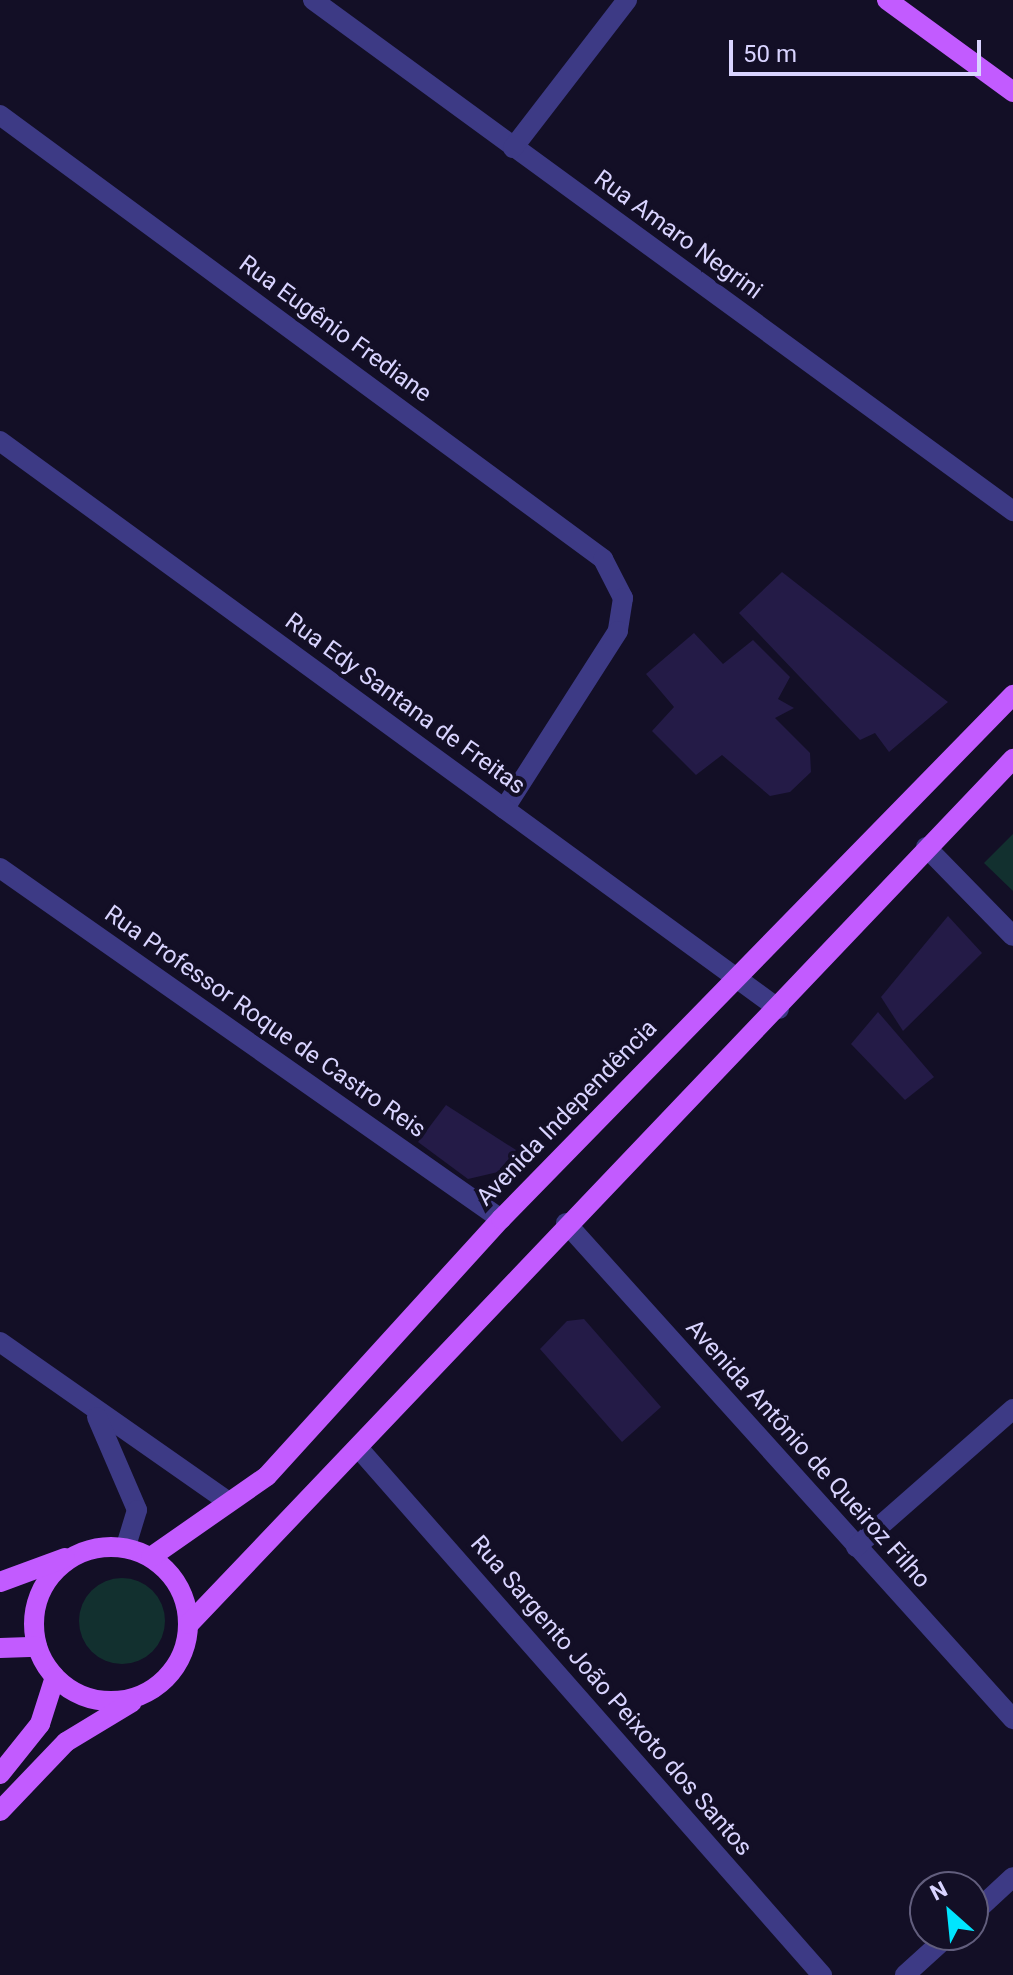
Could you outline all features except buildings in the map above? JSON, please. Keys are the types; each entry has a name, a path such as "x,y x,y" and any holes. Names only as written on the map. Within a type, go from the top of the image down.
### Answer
{"main road":[{"path":"887,0 1013,92"},
{"name":"Avenida Independência","path":"151,1557 226,1500 267,1476 501,1219 735,975 1013,695"},
{"path":"0,1811 66,1742 151,1690 179,1662 189,1624 361,1451 566,1223 779,1009 926,847 1013,759"},
{"path":"0,1582 83,1551 126,1547 151,1557 172,1574 189,1624"},
{"path":"83,1551 47,1580 37,1600 37,1647 55,1677 111,1701 151,1690"},
{"path":"0,1648 37,1647"},
{"path":"0,1774 40,1724 55,1677"}],"street":[{"name":"Rua Amaro Negrini","path":"313,0 1013,511"},
{"path":"513,148 627,0"},
{"name":"Rua Eugênio Frediane","path":"0,115 603,559 623,598 618,631 504,809"},
{"name":"Rua Edy Santana de Freitas","path":"0,441 779,1009"},
{"path":"926,847 1013,936"},
{"name":"Rua Professor Roque de Castro Reis","path":"0,868 501,1219"},
{"name":"Avenida Antônio de Queiroz Filho","path":"566,1223 1013,1719"},
{"path":"0,1342 95,1414 226,1500"},
{"path":"856,1547 1013,1409"},
{"path":"95,1414 120,1457 137,1510 126,1547"},
{"name":"Rua Sargento João Peixoto dos Santos","path":"361,1451 822,1975"},
{"path":"989,1899 1013,1877"},
{"path":"905,1975 931,1951"}],"green space":[{"path":"1013,834 1013,891 984,863"},
{"path":"122,1578 146,1585 158,1597 165,1621 158,1645 146,1657 122,1664 98,1657 86,1645 79,1621 86,1597 98,1585"}]}
